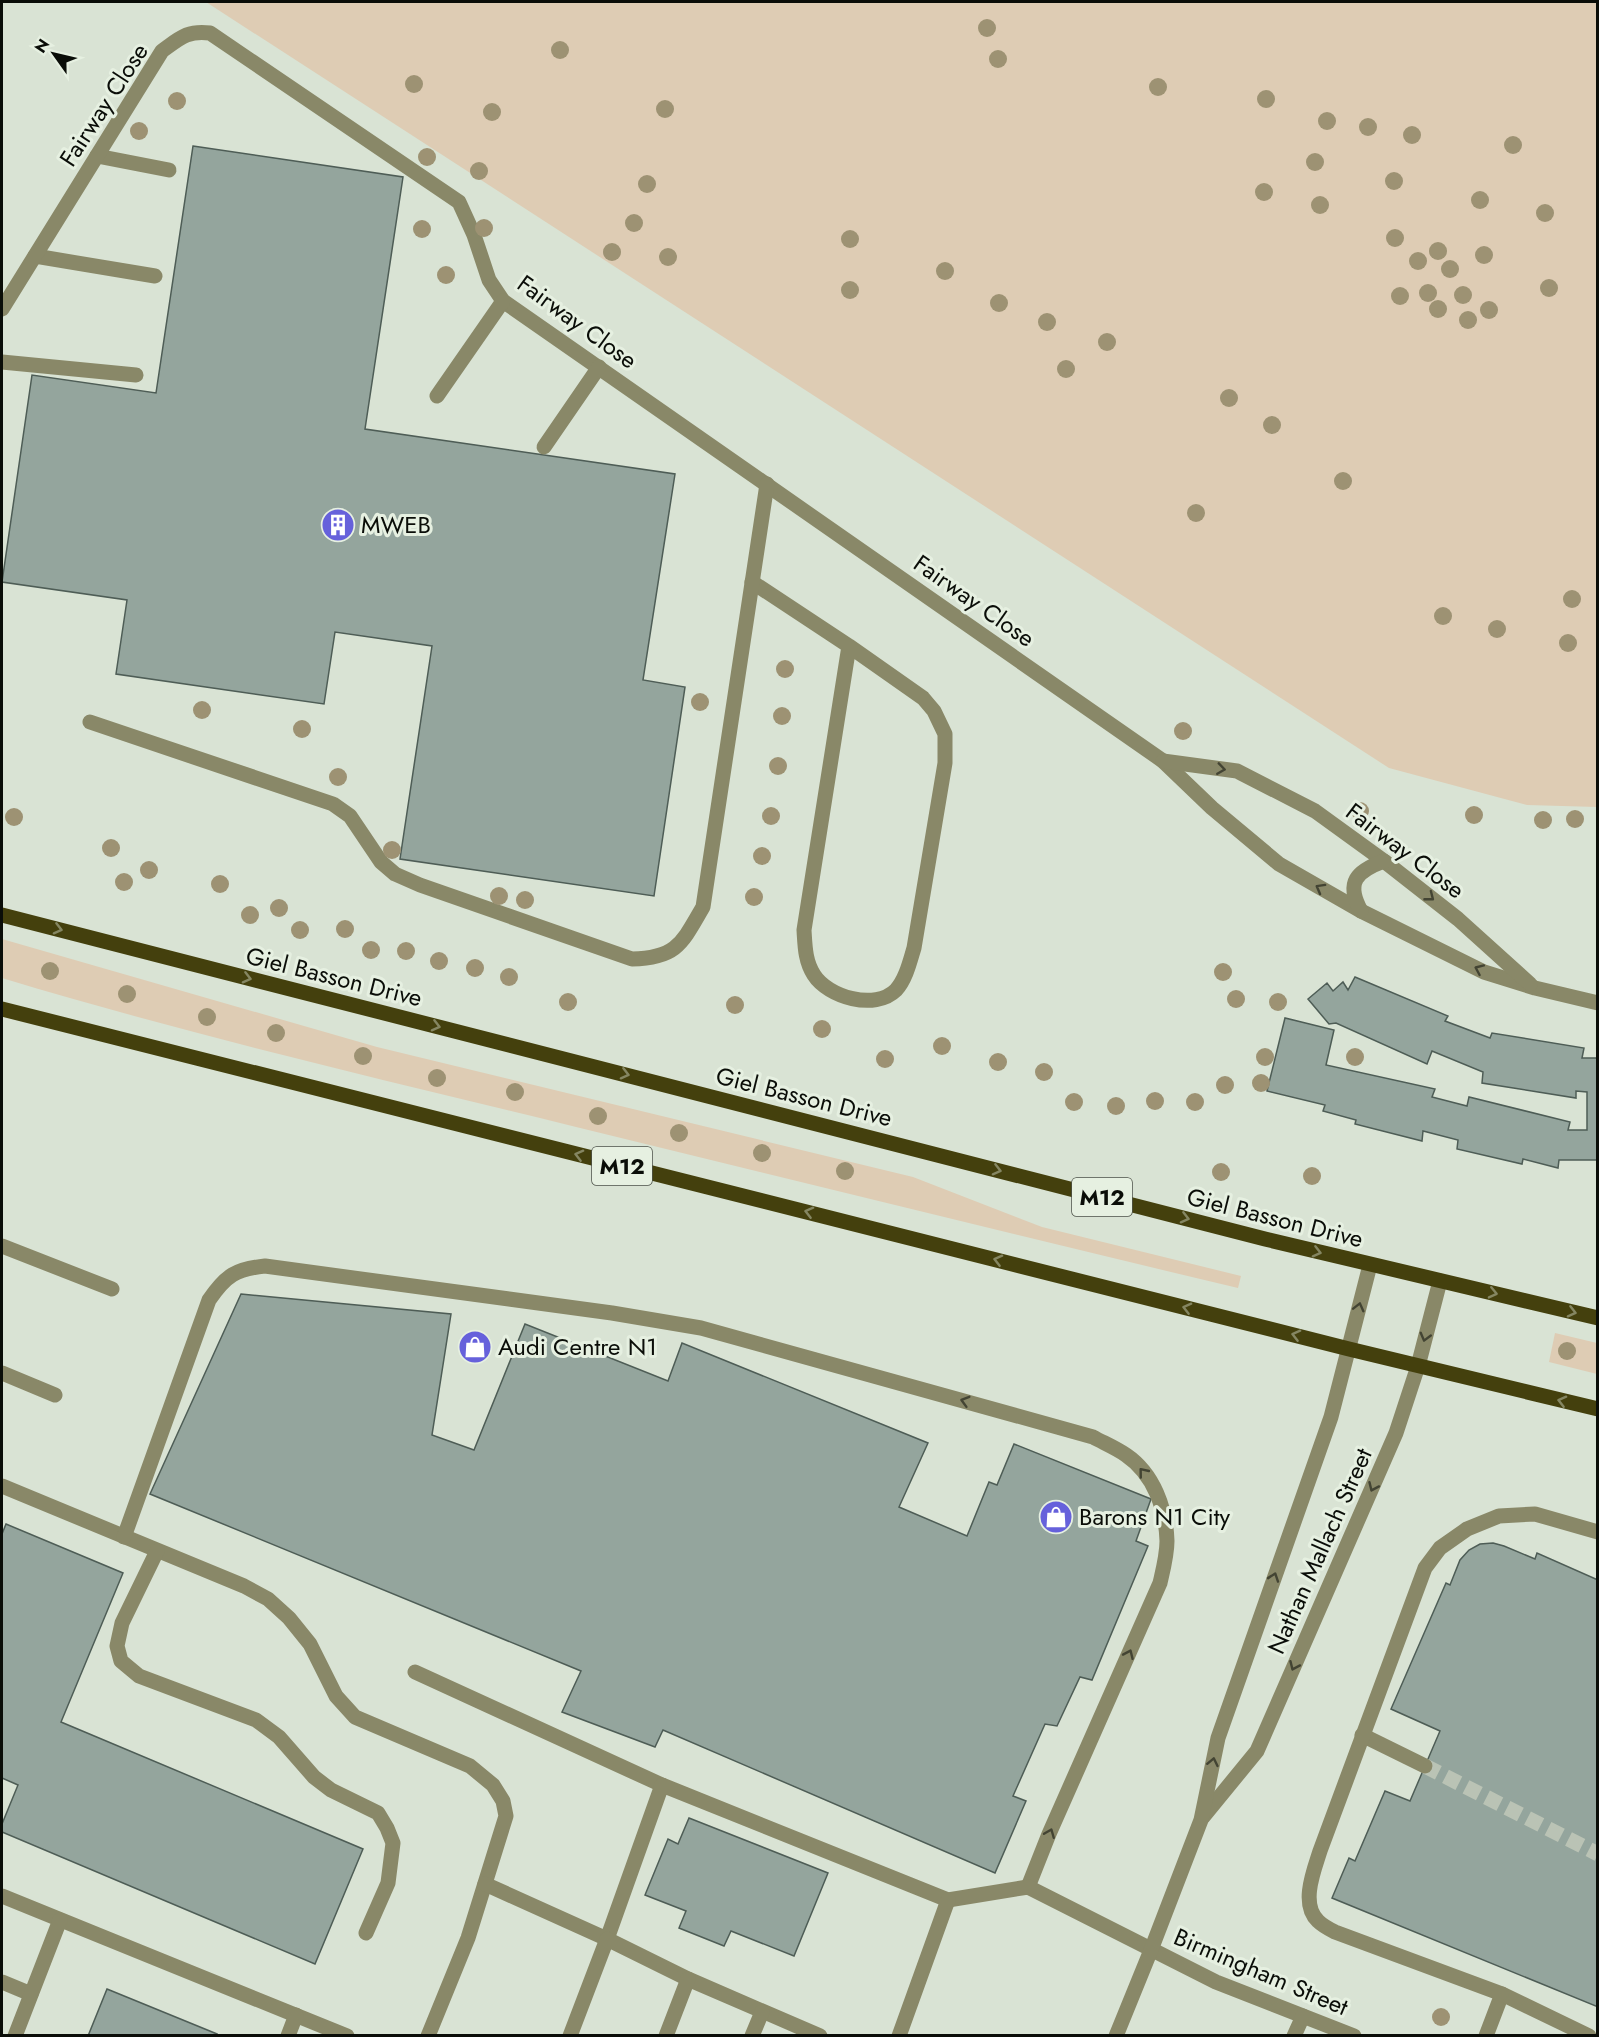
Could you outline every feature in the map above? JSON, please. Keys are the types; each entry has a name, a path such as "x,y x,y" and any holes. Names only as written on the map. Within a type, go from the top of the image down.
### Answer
{"main road":[{"name":"Giel Basson Drive","path":"2,915 1370,1265 1598,1318"},
{"name":"M12","path":"2,1009 1348,1349 1598,1409"}],"street":[{"name":"Fairway Close","path":"2,309 162,51 180,38 196,31 210,33 459,202 474,235 489,280 503,300 1163,760 1212,808 1279,864 1361,911 1484,972 1535,988 1598,1003"},
{"path":"97,156 169,170"},
{"path":"35,256 155,276"},
{"path":"437,396 503,300"},
{"path":"2,362 136,375"},
{"path":"544,447 599,367"},
{"path":"90,722 333,804 350,816 381,862 395,874 420,885 632,959 654,958 674,950 686,936 703,907 767,484"},
{"path":"752,582 849,646 923,698 934,711 945,734 945,763 914,948 908,969 896,990 879,1000 859,1000 827,989 814,975 805,956 804,930 849,646"},
{"name":"Fairway Close","path":"1163,760 1236,771 1315,811 1458,919 1535,988"},
{"path":"1361,911 1354,898 1353,885 1358,875 1366,867 1384,861"},
{"path":"2,1246 112,1289"},
{"name":"Nathan Mallach Street","path":"1116,2036 1201,1820 1218,1738 1331,1417 1370,1265"},
{"path":"124,1537 209,1299 231,1274 247,1268 265,1266 612,1312 701,1328 1093,1437 1127,1455 1144,1472 1157,1492 1164,1516 1167,1544 1160,1583 1049,1834 1028,1887 948,1900 662,1785 415,1672"},
{"name":"Nathan Mallach Street","path":"1201,1820 1257,1751 1396,1433 1418,1366 1440,1281"},
{"path":"2,1373 55,1395"},
{"path":"2,1486 244,1586 268,1599 289,1618 310,1644 336,1696 355,1717 470,1766 494,1785 503,1801 506,1816 468,1938 428,2036"},
{"path":"1589,2036 1502,1994 1335,1932 1316,1920 1310,1906 1311,1882 1320,1851 1362,1735 1425,1568 1440,1548 1467,1529 1499,1516 1535,1514 1598,1532"},
{"path":"157,1551 122,1623 117,1646 121,1661 139,1676 256,1720 279,1737 314,1777 331,1790 378,1813 393,1843 388,1883 366,1933"},
{"path":"1362,1735 1425,1766"},
{"path":"570,2036 662,1785"},
{"path":"485,1884 688,1979 820,2036"},
{"name":"Birmingham Street","path":"1028,1887 1216,1982 1354,2036"},
{"path":"2,1896 347,2036"},
{"path":"899,2036 948,1900"},
{"path":"15,2036 60,1920"},
{"path":"666,2036 688,1979"},
{"path":"2,1982 31,1994"},
{"path":"1486,2036 1502,1994"},
{"path":"752,2036 762,2012"},
{"path":"288,2036 296,2015"},
{"path":"1294,2036 1303,2016"}],"shaded area":[{"path":"206,2 1597,2 1597,807 1527,805 1389,768"},
{"path":"2,939 377,1047 913,1177 1042,1227 1241,1276 1238,1288 357,1074 73,999 2,978"},
{"path":"1555,1333 1597,1343 1597,1374 1549,1362"}],"building":[{"name":"MWEB","path":"193,146 403,177 365,429 675,474 643,680 685,687 654,896 400,859 432,646 335,632 324,704 116,674 127,600 2,582 32,375 156,393"},
{"path":"1355,977 1448,1016 1445,1021 1490,1038 1492,1033 1584,1048 1582,1058 1598,1058 1598,1160 1559,1160 1558,1168 1523,1159 1522,1164 1457,1149 1458,1140 1423,1131 1422,1141 1355,1124 1356,1120 1323,1111 1325,1105 1267,1091 1285,1018 1334,1030 1326,1065 1435,1089 1432,1097 1467,1106 1469,1097 1570,1122 1568,1130 1587,1130 1587,1092 1576,1091 1576,1098 1482,1083 1483,1072 1432,1051 1427,1064 1336,1023 1329,1024 1308,999 1327,983 1333,991 1343,982 1348,990"},
{"path":"241,1294 451,1314 432,1435 474,1450 525,1324 668,1381 682,1343 928,1443 899,1507 967,1536 989,1482 997,1485 1014,1444 1151,1499 1136,1541 1148,1546 1092,1680 1080,1677 1057,1726 1045,1724 1013,1796 1026,1801 995,1873 663,1730 655,1747 562,1712 581,1671 150,1494"},
{"path":"6,1524 123,1573 61,1722 363,1849 315,1964 2,1832 2,1824 18,1785 2,1778 2,1534"},
{"path":"1493,1543 1535,1559 1537,1553 1598,1580 1598,2007 1332,1898 1349,1858 1355,1861 1385,1791 1410,1801 1440,1731 1391,1709 1446,1583 1450,1585 1460,1560 1469,1550 1480,1544"},
{"path":"689,1818 828,1873 794,1956 731,1931 724,1946 679,1928 686,1911 645,1895 668,1839 678,1844"},
{"path":"107,1989 217,2034 216,2036 88,2036"}],"tunnel":[{"path":"1425,1766 1598,1854"}],"place":[{"name":"MWEB","path":"338,525"},
{"name":"Audi Centre N1","path":"475,1347"},
{"name":"Barons N1 City","path":"1056,1517"}]}
